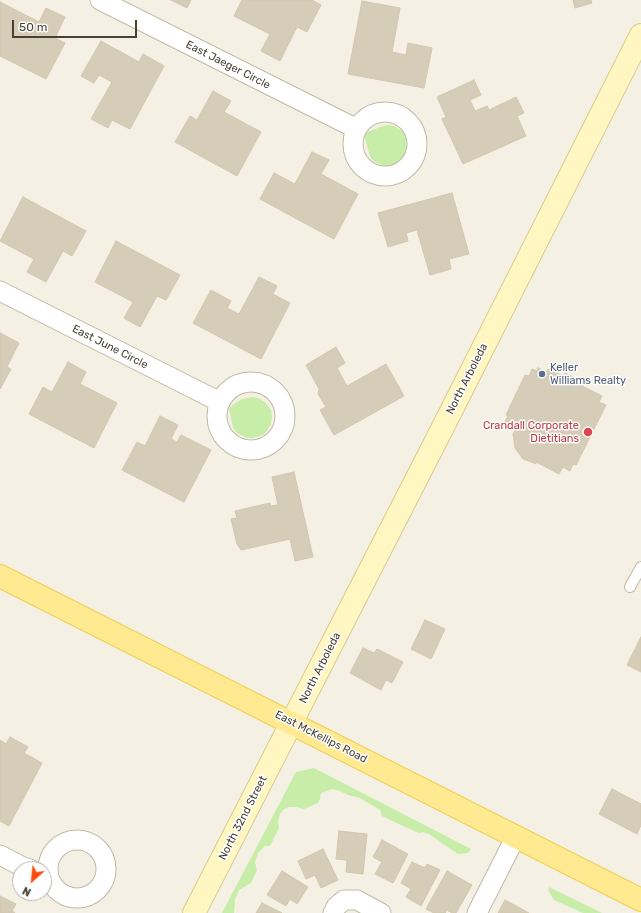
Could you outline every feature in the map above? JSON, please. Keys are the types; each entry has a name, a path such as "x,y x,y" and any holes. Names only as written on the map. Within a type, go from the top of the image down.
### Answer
{"main road":[{"name":"East McKellips Road","path":"0,576 641,900"}],"street":[{"name":"East Jaeger Circle","path":"100,0 357,129"},
{"name":"North Arboleda","path":"292,723 641,35"},
{"name":"East June Circle","path":"0,291 220,402"},
{"name":"North 32nd Street","path":"194,913 292,723"},
{"path":"477,913 516,836"},
{"path":"0,855 12,861"},
{"path":"338,907 357,900 381,913"}],"lane":[{"path":"630,587 641,567"}],"green space":[{"path":"388,125 394,126 402,131 407,138 409,145 402,160 399,163 389,167 373,161 364,136 365,133"},
{"path":"252,397 258,398 266,403 271,410 272,417 271,424 263,435 247,438 237,433 233,428 229,408 242,399"},
{"path":"314,768 471,849 468,853 458,854 429,834 416,832 382,816 380,810 360,798 332,789 321,793 318,803 304,809 289,807 284,809 280,814 278,822 279,828 270,846 265,846 258,853 255,862 257,870 251,883 239,890 235,900 234,913 222,913 296,772"},
{"path":"549,887 602,913 583,913 554,900 548,890"}],"building":[{"path":"171,0 191,0 187,8"},
{"path":"242,0 312,0 321,5 307,32 297,27 280,61 261,51 270,34 234,16"},
{"path":"573,0 591,0 592,3 575,8"},
{"path":"362,1 400,8 392,52 406,55 408,43 432,48 424,88 348,74"},
{"path":"0,2 39,22 46,8 65,17 55,38 65,43 46,79 0,56"},
{"path":"101,41 139,62 143,54 164,66 130,129 112,120 108,128 91,119 112,82 99,75 94,83 81,76"},
{"path":"474,80 481,95 470,100 475,111 487,106 489,110 516,97 524,113 517,116 526,136 463,164 442,119 446,117 437,97"},
{"path":"213,91 231,101 224,112 261,132 237,176 175,142 190,116 197,120"},
{"path":"312,152 329,160 321,174 358,194 334,239 260,199 274,173 295,184"},
{"path":"452,193 469,254 449,259 451,269 430,275 417,230 406,233 408,241 388,247 378,213"},
{"path":"23,197 86,231 72,256 63,251 46,282 27,272 34,259 0,241"},
{"path":"116,241 180,275 166,300 157,296 140,327 124,318 133,302 95,282"},
{"path":"259,277 277,286 273,294 290,303 261,359 193,323 211,290 231,301 227,308 239,314"},
{"path":"0,333 19,343 7,367 11,369 0,389"},
{"path":"336,347 345,363 337,368 347,386 386,364 404,396 334,435 320,410 326,407 318,394 319,389 306,365"},
{"path":"68,362 86,372 80,384 117,403 94,448 29,414 43,387 52,392"},
{"path":"538,368 547,372 548,369 563,376 565,373 577,379 576,383 602,396 599,402 606,405 576,465 573,464 570,471 563,467 559,474 536,462 536,464 523,459 515,448 513,434 516,429 504,424 508,416 506,415 525,375 529,376 532,369 537,371"},
{"path":"160,416 178,425 171,439 177,442 181,435 211,450 184,502 122,470 137,442 145,446"},
{"path":"294,472 313,557 295,561 290,539 241,550 237,544 231,519 237,518 235,511 270,503 271,506 278,505 272,477"},
{"path":"425,620 445,629 431,659 411,649"},
{"path":"641,637 641,672 627,665"},
{"path":"363,648 374,653 377,649 403,662 392,683 386,680 381,690 350,673"},
{"path":"10,737 28,747 24,753 42,763 9,826 0,821 0,740 6,744"},
{"path":"612,789 641,804 641,825 637,834 599,814"},
{"path":"339,831 367,834 363,874 346,872 347,860 336,859"},
{"path":"382,840 408,854 393,883 375,874 382,862 373,857"},
{"path":"323,849 338,880 321,888 315,875 306,879 298,861"},
{"path":"412,862 425,868 427,864 440,870 421,906 406,897 411,889 401,883"},
{"path":"282,871 308,887 297,904 290,899 286,906 267,895"},
{"path":"447,871 472,885 456,913 452,913 447,910 445,913 434,913 426,909"},
{"path":"0,896 16,904 12,911 15,913 0,913"},
{"path":"505,900 529,913 498,913"},
{"path":"262,903 282,913 256,913"}],"place":[{"name":"Keller Williams Realty","path":"542,374"},
{"name":"Crandall Corporate Dietitians","path":"588,432"}]}
